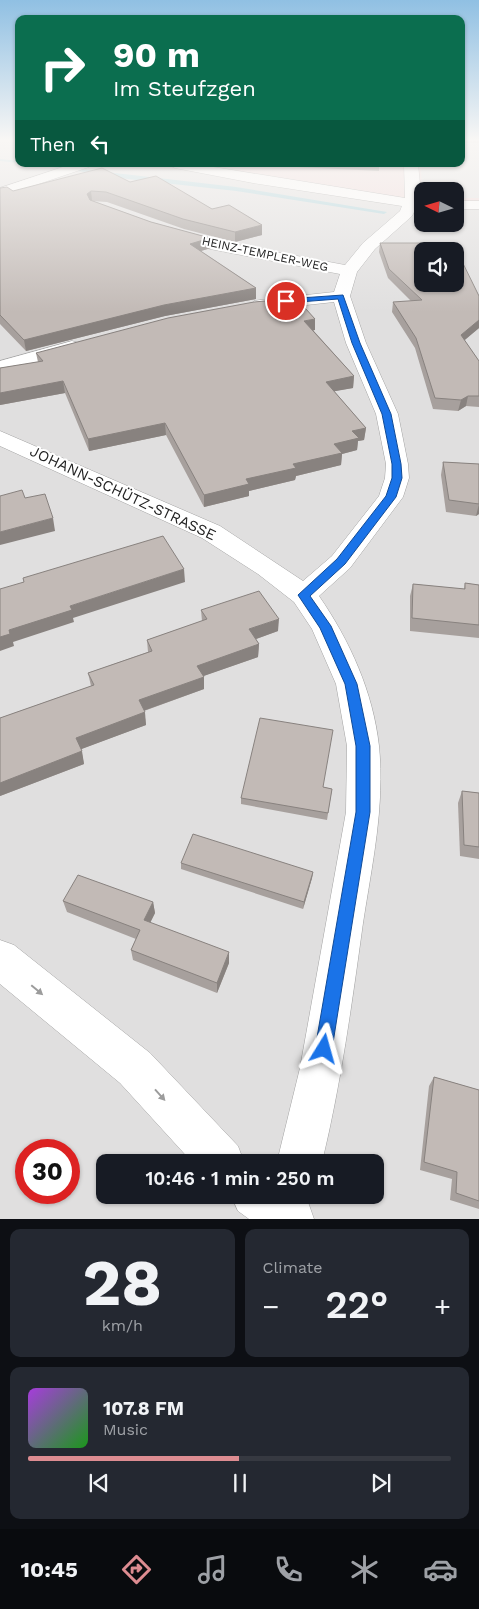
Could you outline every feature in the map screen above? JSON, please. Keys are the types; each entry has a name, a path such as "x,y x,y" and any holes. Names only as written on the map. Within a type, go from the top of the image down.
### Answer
{"street":[{"path":"375,198 414,204"},
{"path":"464,205 479,205"},
{"path":"304,595 341,562 391,497 397,478 397,464 387,414 356,343 340,296 349,271 369,246 414,207"},
{"name":"HEINZ-TEMPLER-WEG","path":"155,228 210,244 349,271"},
{"path":"239,308 305,298 340,296"},
{"path":"0,368 92,341"},
{"name":"JOHANN-SCHÜTZ-STRASSE","path":"0,438 211,532 304,595 325,626 351,684 363,746 363,812 321,1068 302,1154"},
{"path":"0,959 135,1068 215,1154"}],"shaded area":[{"path":"0,198 366,198 414,206 414,232 464,232 464,206 479,205 479,1219 0,1219"},
{"path":"362,198 414,198 414,206"},
{"path":"464,198 479,198 479,205 464,206"}],"building":[{"path":"0,198 89,198 90,200 151,222 210,238 190,244 256,288 164,305 24,340 0,315"},
{"path":"123,198 193,198 212,209 229,205 262,225 235,232 183,219"},
{"path":"380,243 414,243 414,292 464,292 464,265 479,296 479,320 461,335 479,361 479,396 468,396 461,400 435,398 416,338 393,302 422,300 389,269"},
{"path":"296,298 315,319 304,321 354,376 326,382 366,428 352,431 359,438 334,444 342,453 293,464 296,468 246,479 249,484 204,495 165,423 88,439 63,381 0,393 0,368 43,361 36,353 168,318 254,302"},
{"path":"443,462 479,464 479,504 449,500"},
{"path":"22,490 25,498 45,494 53,518 0,532 0,496"},
{"path":"163,536 184,569 70,606 72,610 9,630 10,634 0,637 0,589 24,582 23,578"},
{"path":"465,583 479,585 479,625 412,618 413,584 465,589"},
{"path":"259,591 279,619 249,629 259,644 197,666 204,677 139,700 145,712 76,738 82,751 0,783 0,718 94,685 88,673 152,651 147,640 207,619 201,610"},
{"path":"260,718 333,730 323,787 332,789 328,813 241,798"},
{"path":"462,791 479,793 479,847 464,845"},
{"path":"193,834 313,872 304,902 181,863"},
{"path":"78,875 153,902 144,920 229,952 217,983 131,950 140,930 63,901"},
{"path":"434,1077 479,1090 479,1201 456,1193 457,1172 424,1162"}],"waterway":[{"path":"293,198 384,212"}],"route":[{"path":"286,301 340,296 356,343 387,414 397,464 397,478 391,497 341,562 304,595 325,626 351,684 363,746 363,812 341,936 324,1049"}]}
